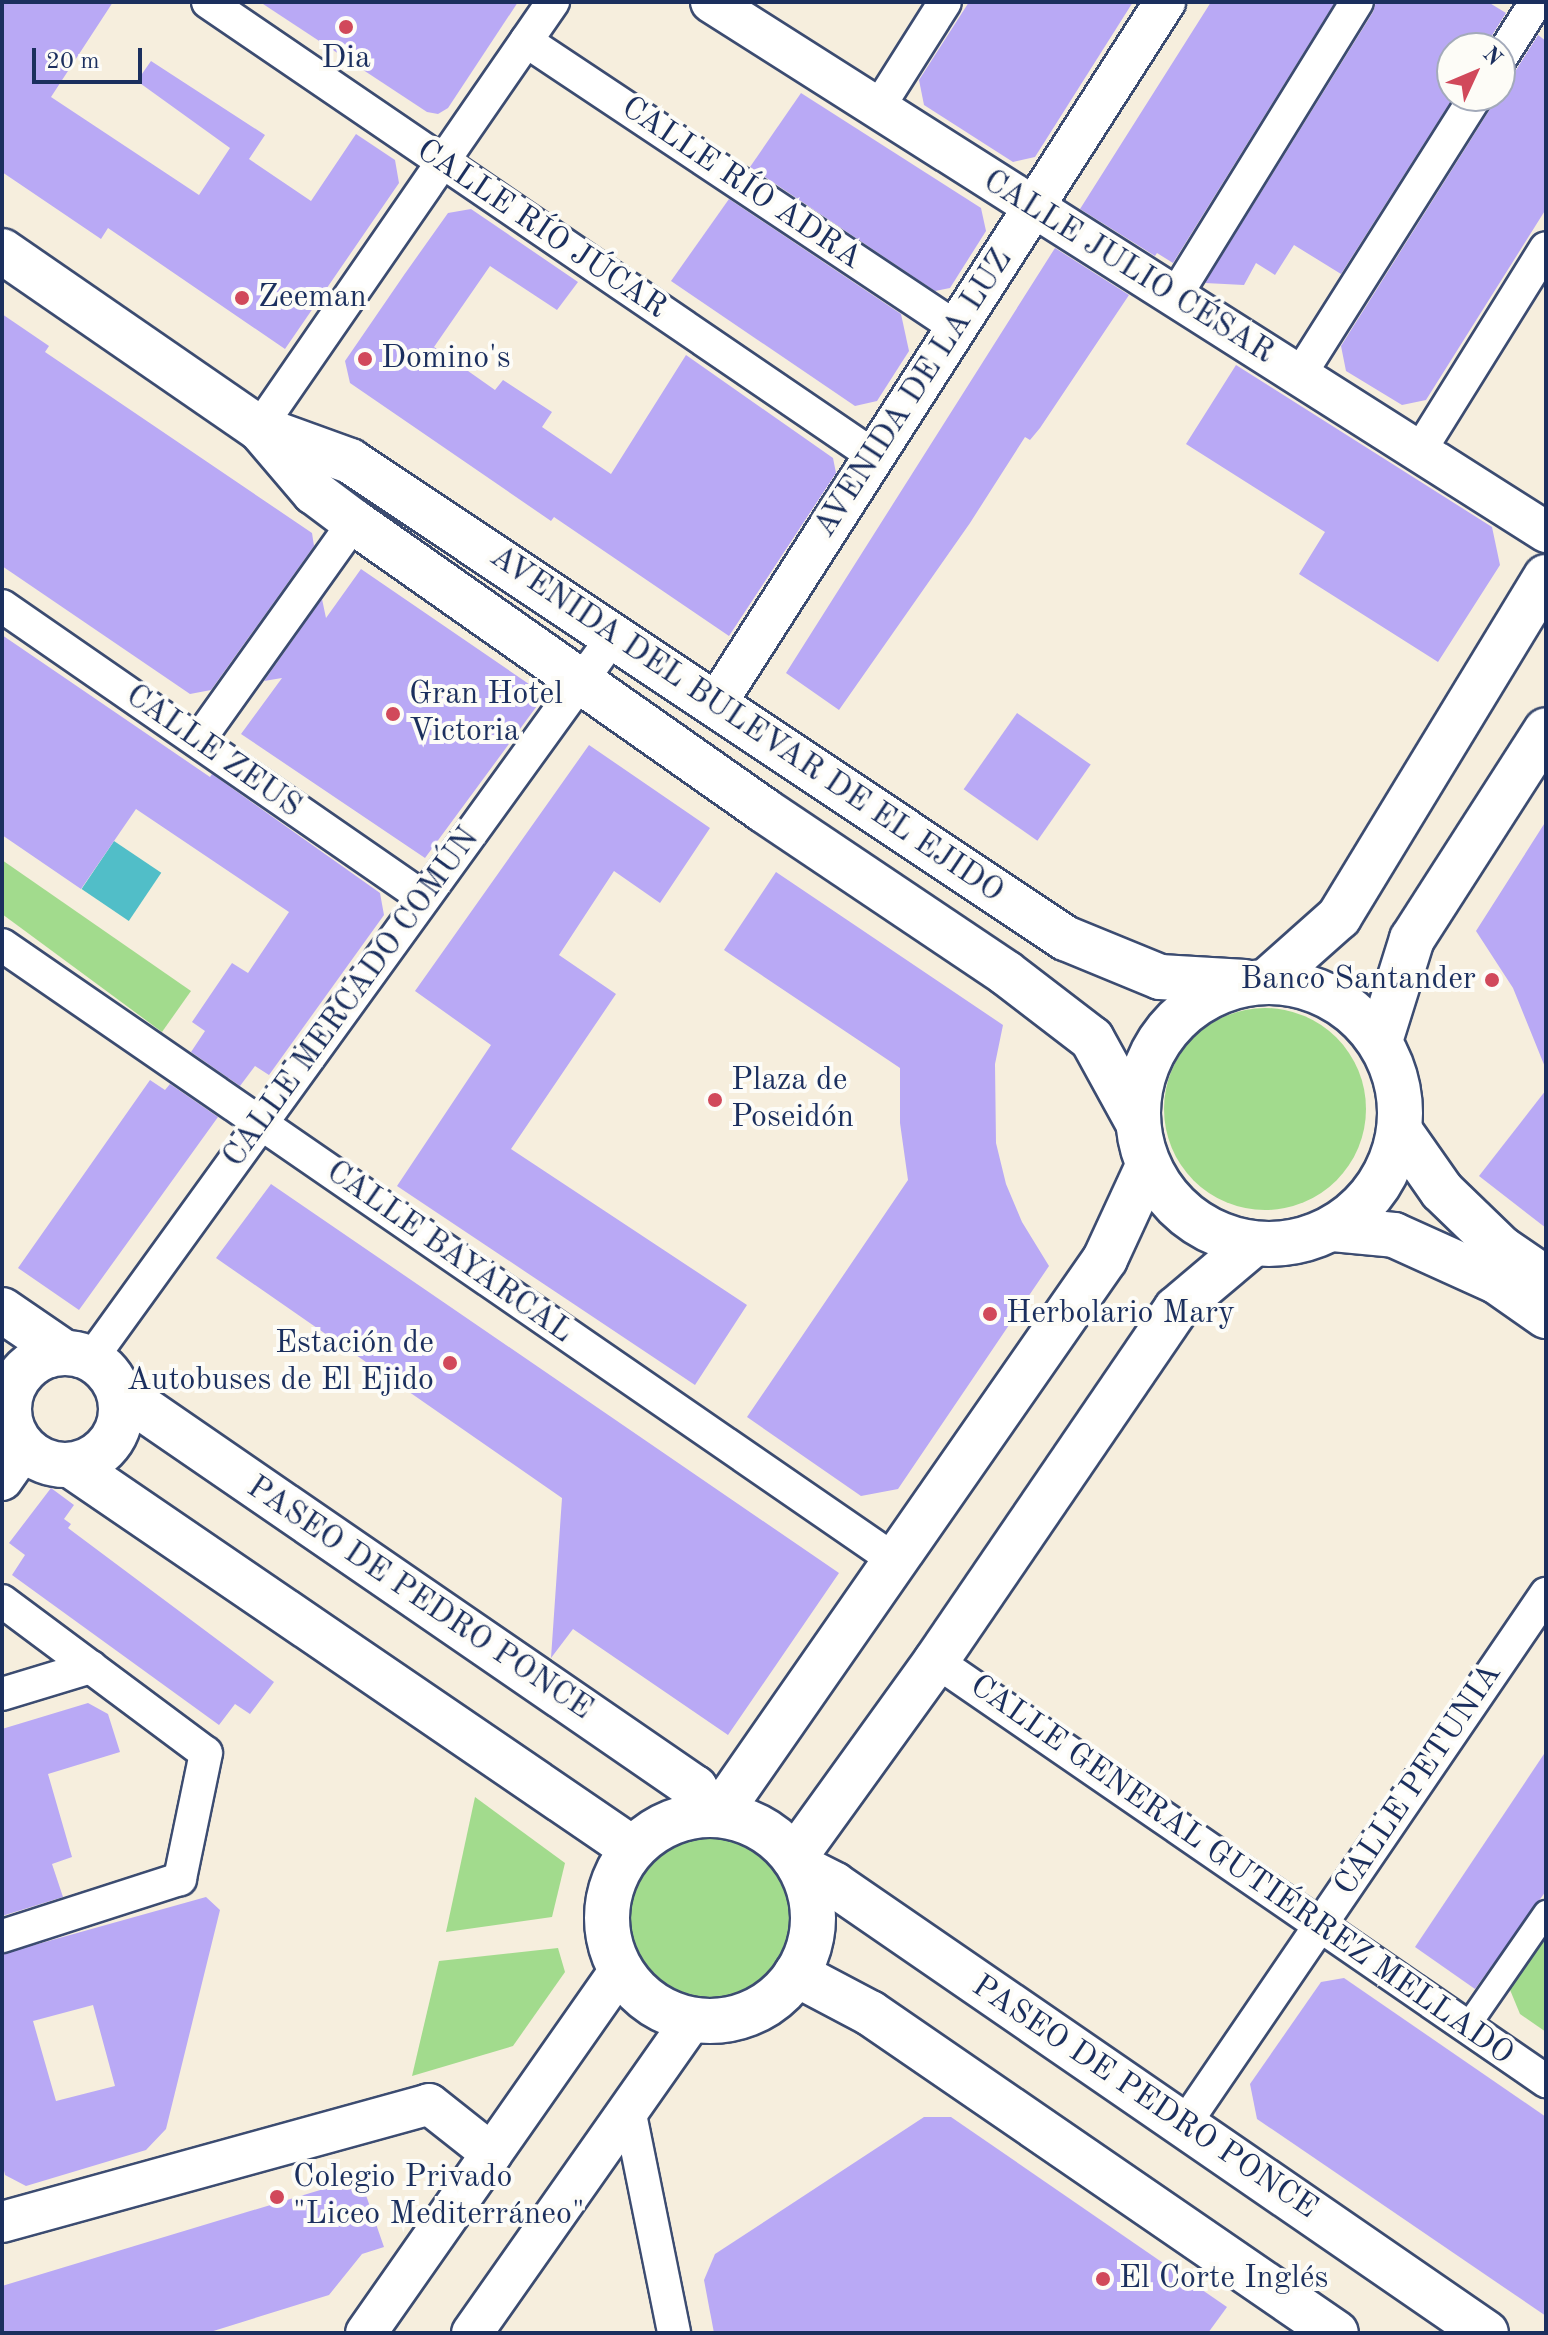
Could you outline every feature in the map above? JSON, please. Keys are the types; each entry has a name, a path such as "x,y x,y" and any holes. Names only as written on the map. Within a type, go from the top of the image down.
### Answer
{"main road":[{"name":"AVENIDA DEL BULEVAR DE EL EJIDO","path":"2,251 259,428 350,461 1065,938 1160,977 1256,981"},
{"name":"AVENIDA DEL BULEVAR DE EL EJIDO","path":"259,428 314,492 354,522 765,811 1006,973 1092,1039 1137,1121"},
{"path":"1256,981 1311,987 1350,1008 1380,1041 1397,1084 1400,1131 1388,1171 1365,1204 1333,1229 1294,1243 1253,1244 1210,1231 1174,1204 1148,1166 1137,1121 1140,1083 1153,1047 1178,1017 1209,995 1256,981 1339,917 1546,577"},
{"path":"1380,1041 1412,939 1546,730"},
{"path":"1400,1131 1442,1191 1501,1248 1546,1279"},
{"path":"715,1815 1105,1259 1148,1166"},
{"path":"1333,1229 1394,1235 1496,1281 1546,1316"},
{"path":"797,1862 1177,1306 1253,1244"},
{"path":"2,1310 78,1356 103,1367 119,1392 120,1424 113,1440 103,1453 72,1466"},
{"path":"78,1356 46,1356 28,1366 16,1381 9,1399 9,1440 46,1462 72,1466 633,1849"},
{"name":"PASEO DE PEDRO PONCE","path":"119,1392 695,1788 715,1815"},
{"path":"715,1815 751,1823 779,1841 797,1862 810,1893 814,1921 809,1949 796,1974 777,1997 752,2013 723,2020 693,2019 664,2011 640,1993 621,1969 607,1931 607,1902 616,1873 633,1849 657,1828 687,1817 715,1815"},
{"name":"PASEO DE PEDRO PONCE","path":"797,1862 835,1885 1486,2333"},
{"path":"796,1974 870,2013 1336,2333"}],"street":[{"name":"CALLE RÍO JÚCAR","path":"208,2 874,456"},
{"path":"259,428 553,2"},
{"name":"CALLE JULIO CÉSAR","path":"711,2 1033,208 1167,307 1299,376 1546,532"},
{"path":"878,108 945,2"},
{"name":"AVENIDA DE LA LUZ","path":"715,705 1165,2"},
{"path":"1167,307 1357,2"},
{"path":"1516,34 1536,2"},
{"name":"CALLE RÍO ADRA","path":"526,41 957,328"},
{"path":"1299,376 1466,112"},
{"path":"1419,452 1546,248"},
{"path":"198,741 354,522"},
{"name":"CALLE ZEUS","path":"2,606 424,898"},
{"name":"CALLE MERCADO COMÚN","path":"78,1356 261,1123 613,637"},
{"name":"CALLE BAYARCAL","path":"2,945 896,1561"},
{"name":"CALLE PETUNIA","path":"1184,2125 1320,1925 1535,1635 1546,1594"},
{"path":"2,1601 206,1753 180,1879 2,1936"},
{"name":"CALLE GENERAL GUTIÉRREZ MELLADO","path":"936,1661 1546,2081"},
{"path":"2,1694 91,1667"},
{"path":"1467,2027 1546,1913"},
{"path":"366,2333 621,1969"},
{"path":"472,2333 693,2019"},
{"path":"2,2222 429,2104 492,2154"},
{"path":"629,2109 674,2333"}],"green space":[{"path":"2,860 191,991 162,1032 2,914"},
{"path":"1265,1008 1304,1016 1336,1038 1358,1070 1366,1109 1358,1148 1336,1180 1304,1202 1265,1210 1226,1202 1194,1180 1172,1148 1164,1109 1172,1070 1194,1038 1226,1016"},
{"path":"475,1797 565,1863 552,1917 446,1932"},
{"path":"709,1832 742,1839 770,1857 788,1885 795,1918 788,1951 770,1979 742,1997 709,2004 676,1997 648,1979 630,1951 623,1918 630,1885 648,1857 676,1839"},
{"path":"1546,1932 1546,2032 1520,2014 1508,1985"},
{"path":"558,1948 565,1972 513,2046 412,2076 439,1961"}],"water":[{"path":"114,841 161,873 129,921 82,889"}],"building":[{"path":"2,2 113,2 51,97 199,195 230,148 137,81 151,61 265,135 249,159 311,201 356,134 395,160 399,183 285,349 108,228 101,239 2,172"},
{"path":"260,2 518,2 448,108 438,114 427,112"},
{"path":"969,2 1133,2 1035,157 1013,162 924,105 919,80"},
{"path":"1211,2 1335,2 1173,263 1157,253 1155,256 1080,209"},
{"path":"1376,2 1488,2 1506,13 1494,32 1436,32 1436,112 1444,112 1341,274 1294,245 1275,275 1256,263 1244,285 1205,283 1373,12"},
{"path":"1538,35 1546,41 1546,209 1426,400 1402,405 1346,371 1341,346 1488,112 1516,112 1516,70"},
{"path":"801,93 981,208 986,231 950,288 935,291 750,167"},
{"path":"729,199 901,314 909,351 877,401 855,406 671,281"},
{"path":"471,209 578,282 557,310 490,266 434,347 495,390 503,380 552,412 542,427 611,474 686,355 833,458 836,473 729,636 554,517 551,521 350,383 345,361 404,275 448,213"},
{"path":"1055,248 1129,295 1040,428 1030,440 1025,437 970,523 839,710 786,673"},
{"path":"2,314 49,346 45,352 312,533 314,546 211,690 190,694 2,566"},
{"path":"1236,365 1492,527 1500,565 1438,662 1299,574 1325,532 1186,444"},
{"name":"Gran Hotel Victoria","path":"361,569 545,695 425,858 241,734 282,678 264,681 322,599 326,618"},
{"path":"2,635 210,777 212,774 380,893 384,915 269,1075 255,1066 240,1086 191,1052 205,1031 192,1022 232,963 248,973 289,912 136,809 81,889 2,835"},
{"path":"1017,713 1091,765 1037,841 964,789"},
{"path":"589,745 710,828 660,903 614,871 559,955 616,994 511,1149 747,1305 695,1385 397,1186 491,1045 415,991"},
{"path":"1546,821 1545,1067 1513,988 1476,931"},
{"path":"776,872 1003,1025 995,1064 996,1143 1006,1184 1022,1222 1049,1266 898,1489 861,1496 747,1417 908,1180 900,1123 900,1068 724,950"},
{"path":"150,1080 165,1090 170,1084 218,1117 79,1310 18,1268"},
{"path":"1546,1090 1546,1228 1479,1176"},
{"path":"271,1184 839,1573 728,1735 573,1629 551,1658 562,1498 216,1258"},
{"path":"51,1488 74,1505 64,1519 71,1524 68,1528 274,1682 250,1714 235,1704 219,1725 12,1575 25,1555 9,1543"},
{"path":"88,1703 108,1714 120,1752 48,1774 72,1857 52,1864 63,1897 2,1916 2,1729"},
{"path":"1546,1751 1546,1891 1475,1989 1415,1947"},
{"path":"206,1897 220,1910 166,2129 146,2150 26,2186 5,2175 2,2162 2,1954","holes":["93,2005 115,2086 56,2101 33,2021"]},
{"path":"1344,1978 1546,2117 1546,2316 1257,2119 1250,2084 1321,1982"},
{"path":"924,2117 951,2117 1227,2307 1208,2333 714,2333 704,2280 715,2254"},
{"path":"360,2178 384,2247 362,2254 329,2295 207,2333 2,2333 2,2286"}],"place":[{"name":"Dia","path":"346,27"},
{"name":"Zeeman","path":"242,298"},
{"name":"Domino's","path":"365,359"},
{"name":"Gran Hotel Victoria","path":"393,714"},
{"name":"Banco Santander","path":"1492,980"},
{"name":"Plaza de Poseidón","path":"715,1100"},
{"name":"Herbolario Mary","path":"990,1314"},
{"name":"Estación de Autobuses de El Ejido","path":"450,1363"},
{"name":"Colegio Privado \"Liceo Mediterráneo\"","path":"277,2197"},
{"name":"El Corte Inglés","path":"1103,2279"}]}
